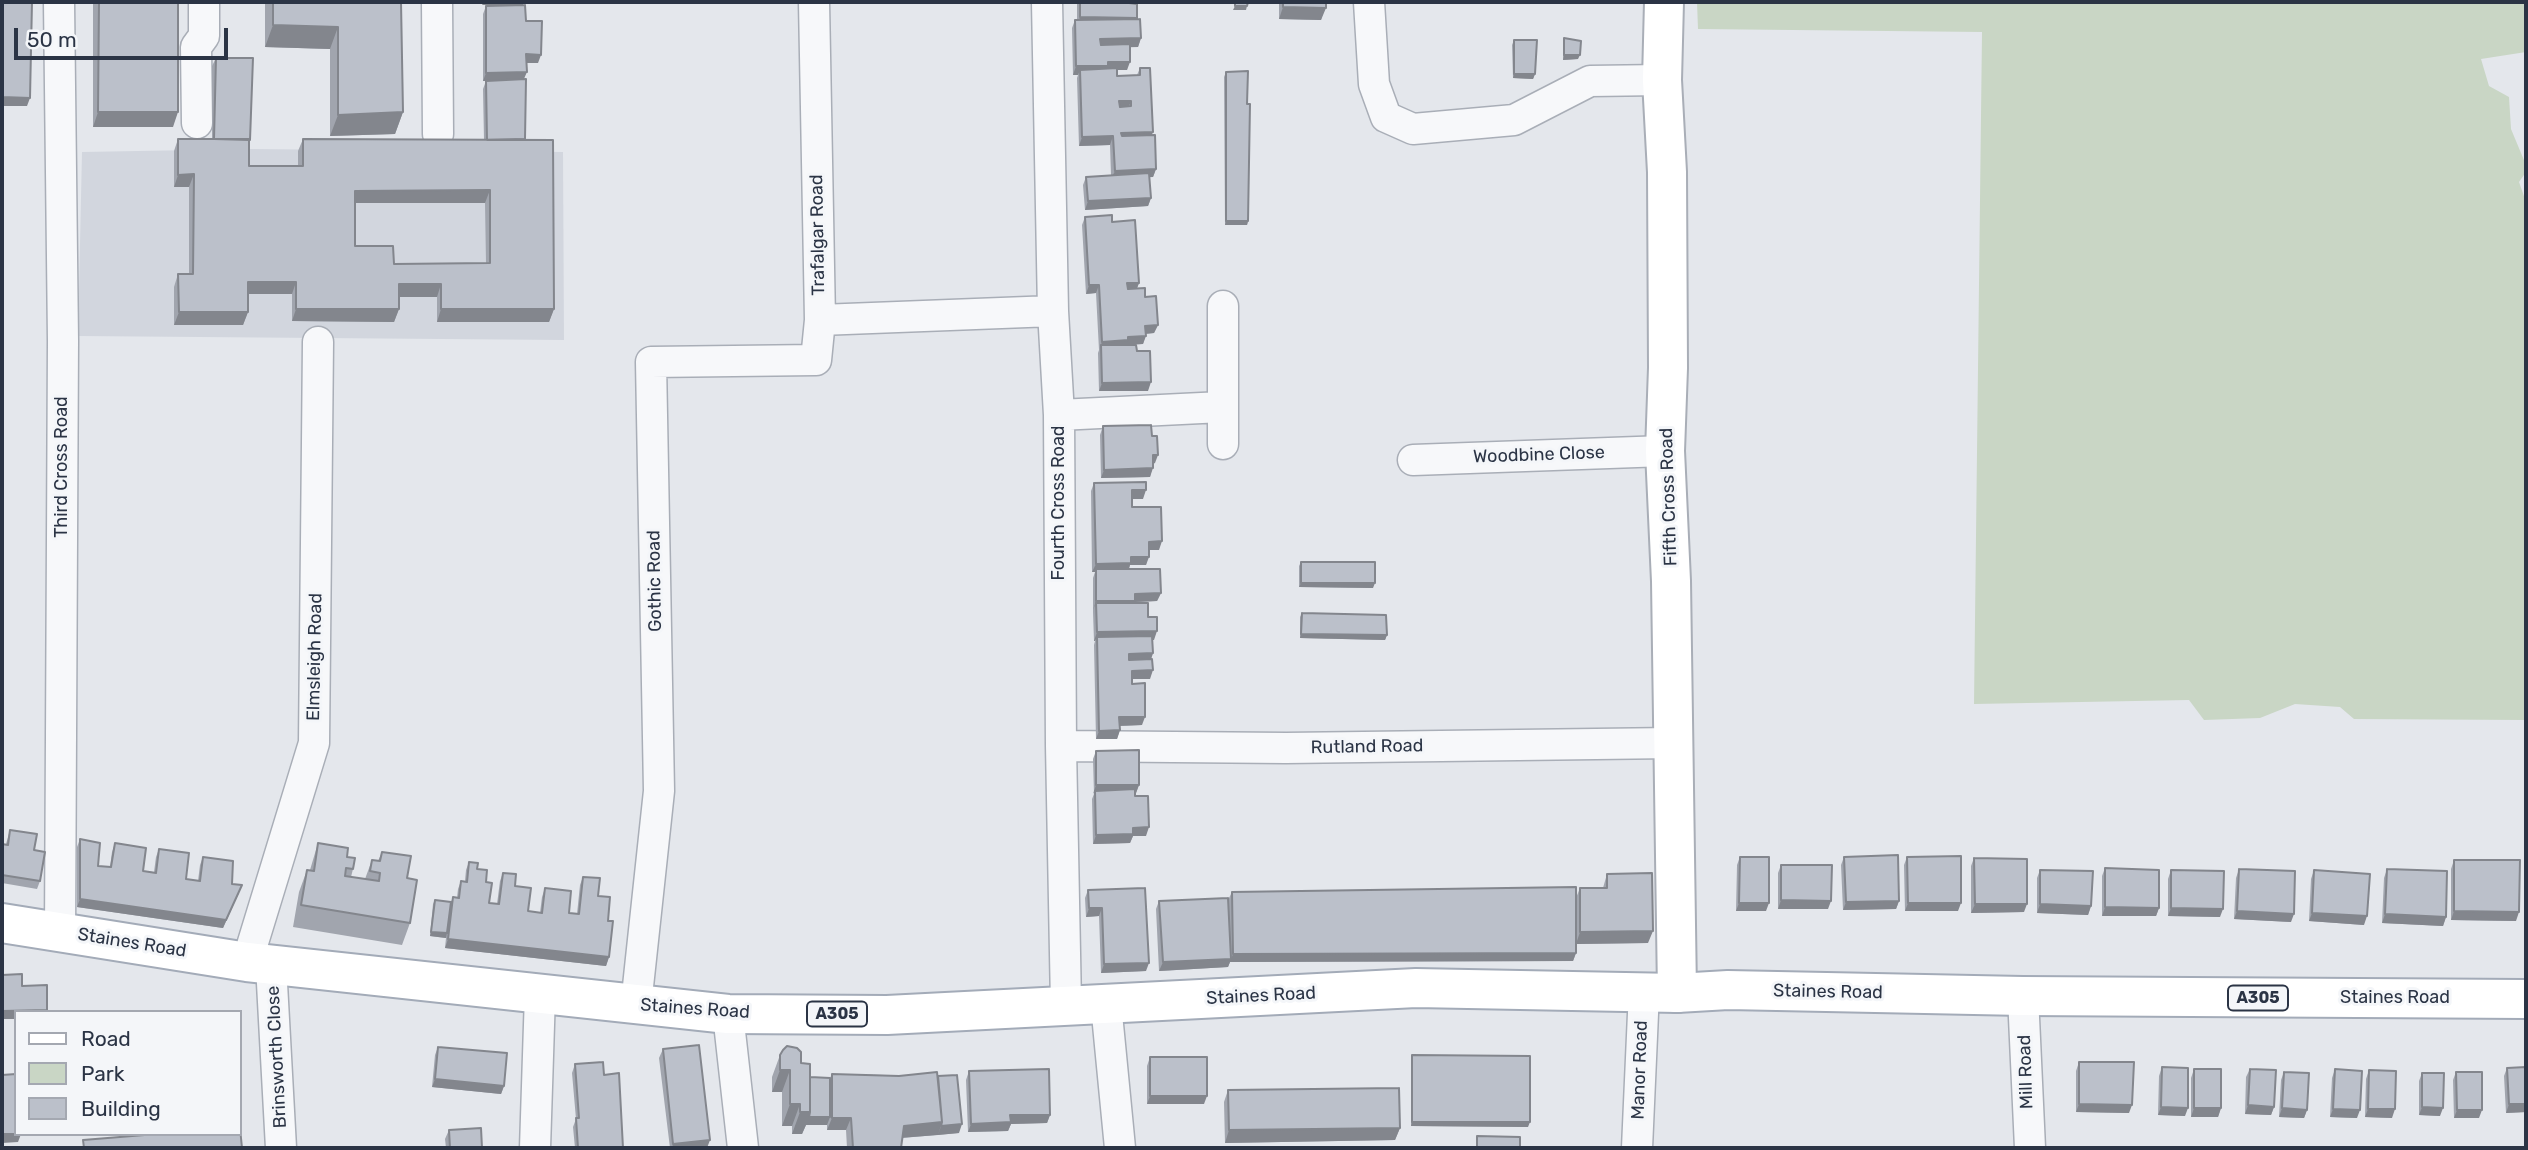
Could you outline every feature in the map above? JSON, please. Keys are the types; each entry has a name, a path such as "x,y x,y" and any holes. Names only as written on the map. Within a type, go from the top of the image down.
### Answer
{"main road":[{"name":"Fifth Cross Road","path":"1661,992 1673,743 1671,580 1665,451 1668,368 1667,172 1661,80 1664,2"},
{"name":"Staines Road","path":"2,923 259,963 728,1014 887,1014 1416,988 2526,999"}],"street":[{"name":"Third Cross Road","path":"59,2 62,328 60,933"},
{"path":"197,123 196,47 204,36 204,2"},
{"path":"437,2 438,134"},
{"name":"Trafalgar Road","path":"814,2 820,320 1053,312"},
{"name":"Fourth Cross Road","path":"1047,2 1053,312 1059,415 1066,1005"},
{"path":"1369,2 1374,84 1386,117 1413,128 1514,120 1590,81 1661,80"},
{"path":"1223,306 1223,444"},
{"name":"Gothic Road","path":"636,1005 659,791 651,362 816,360 820,320"},
{"name":"Elmsleigh Road","path":"259,963 314,743 317,342"},
{"path":"1059,415 1222,407"},
{"name":"Woodbine Close","path":"1413,460 1665,451"},
{"name":"Rutland Road","path":"1061,746 1286,748 1673,743"},
{"name":"Brinsworth Close","path":"259,963 281,1148"},
{"name":"Manor Road","path":"1637,1148 1661,992"},
{"path":"535,1148 540,994"},
{"name":"Mill Road","path":"2023,996 2030,1148"},
{"path":"1106,1004 1120,1148"},
{"path":"728,1014 743,1148"}],"shaded area":[{"path":"250,149 563,152 564,340 78,336 82,152"}],"green space":[{"path":"1697,2 2526,2 2526,52 2481,59 2489,86 2509,97 2511,129 2526,165 2526,172 2519,182 2526,202 2526,720 2354,719 2340,707 2295,704 2260,718 2204,720 2189,700 1974,704 1982,32 1698,29"}],"building":[{"path":"2,2 32,2 30,98 2,97"},
{"path":"99,2 178,2 178,112 98,112"},
{"path":"273,2 401,2 403,112 338,115 338,27 273,25"},
{"path":"1080,2 1137,4 1137,18 1080,17"},
{"path":"1235,2 1248,2 1247,6 1235,6"},
{"path":"1283,2 1326,2 1326,8 1283,7"},
{"path":"525,5 526,21 542,21 541,55 526,54 527,72 486,73 486,6"},
{"path":"1140,19 1141,38 1100,39 1101,45 1130,44 1130,62 1108,62 1108,66 1076,66 1075,20"},
{"path":"1564,38 1581,41 1580,55 1564,55"},
{"path":"1514,40 1537,40 1535,74 1514,74"},
{"path":"216,58 253,58 250,140 214,139"},
{"path":"1117,68 1117,76 1140,75 1140,68 1150,68 1153,132 1121,133 1122,136 1155,135 1156,169 1115,171 1113,136 1082,137 1080,70","holes":["1119,101 1131,101 1131,106 1120,107"]},
{"path":"1248,71 1248,221 1226,221 1226,72"},
{"path":"526,79 525,139 487,140 486,81"},
{"path":"178,139 249,139 249,166 303,166 303,139 553,140 554,309 441,309 441,284 399,284 399,309 296,309 296,282 248,282 248,312 179,312 178,274 193,274 194,174 178,175","holes":["490,190 490,263 394,264 393,246 355,246 355,191"]},
{"path":"1149,173 1151,198 1088,201 1086,177"},
{"path":"1112,215 1112,222 1135,220 1139,283 1127,283 1128,289 1145,288 1145,297 1156,296 1158,325 1145,326 1146,336 1102,342 1099,285 1089,285 1085,217"},
{"path":"1101,345 1136,345 1137,351 1150,351 1151,382 1102,383"},
{"path":"1151,425 1152,436 1157,436 1158,455 1153,455 1153,468 1104,470 1103,426"},
{"path":"1146,482 1146,490 1132,490 1132,507 1161,507 1162,541 1149,542 1149,557 1131,557 1131,563 1096,564 1094,483"},
{"path":"1301,562 1375,562 1375,583 1301,583"},
{"path":"1096,569 1160,569 1161,593 1135,594 1135,601 1096,601"},
{"path":"1096,603 1148,603 1148,617 1157,617 1157,631 1097,632"},
{"path":"1302,613 1386,615 1387,635 1301,634"},
{"path":"1152,636 1153,653 1129,654 1129,660 1152,659 1153,670 1132,671 1132,684 1145,683 1145,717 1119,717 1120,730 1099,731 1097,637"},
{"path":"1139,750 1139,785 1096,785 1096,751"},
{"path":"1135,789 1135,796 1148,796 1149,827 1133,828 1133,834 1096,835 1095,791"},
{"path":"10,830 37,834 34,850 45,852 40,881 2,875 2,844 8,845"},
{"path":"80,839 100,843 98,866 111,867 115,843 146,848 143,871 156,873 159,849 189,853 186,879 200,881 203,857 233,861 232,884 242,885 226,920 80,899"},
{"path":"318,843 348,848 347,857 355,858 353,869 346,868 345,876 379,881 380,873 370,871 372,860 380,861 382,852 411,856 407,878 417,880 410,923 301,905 307,870 314,871"},
{"path":"1898,855 1899,901 1846,902 1844,857"},
{"path":"1961,856 1961,903 1908,903 1907,857"},
{"path":"1740,857 1769,857 1769,903 1739,903"},
{"path":"1974,858 2027,859 2027,904 1975,904"},
{"path":"2454,860 2520,860 2519,912 2454,911"},
{"path":"469,862 478,863 477,869 487,870 486,882 492,883 489,903 499,904 503,873 516,874 515,886 531,888 528,911 542,913 545,888 571,891 569,913 579,914 583,877 600,878 598,896 610,897 608,921 613,921 609,957 448,939 453,897 459,898 461,881 467,882"},
{"path":"1781,865 1832,865 1831,901 1781,900"},
{"path":"2105,868 2159,870 2159,908 2105,907"},
{"path":"2239,869 2295,871 2294,914 2237,911"},
{"path":"2387,869 2447,871 2446,917 2385,914"},
{"path":"2040,870 2093,871 2091,906 2040,904"},
{"path":"2171,870 2224,871 2223,909 2171,908"},
{"path":"2314,870 2370,874 2367,916 2312,913"},
{"path":"1652,873 1653,931 1580,932 1580,888 1607,888 1607,874"},
{"path":"1576,887 1576,953 1233,954 1232,892"},
{"path":"1145,888 1149,963 1104,964 1102,908 1089,908 1088,890"},
{"path":"1228,898 1231,959 1163,962 1159,901"},
{"path":"435,900 451,902 447,933 431,932"},
{"path":"22,974 22,986 47,985 47,1010 2,1011 2,975"},
{"path":"699,1045 710,1140 673,1144 663,1049"},
{"path":"787,1046 797,1048 801,1052 801,1063 810,1064 810,1112 800,1112 800,1104 790,1104 790,1070 780,1070 780,1055"},
{"path":"438,1047 507,1053 504,1086 435,1079"},
{"path":"1412,1055 1530,1056 1530,1122 1412,1122"},
{"path":"1150,1057 1207,1057 1207,1096 1150,1096"},
{"path":"603,1062 604,1075 619,1073 623,1148 578,1148 575,1064"},
{"path":"2079,1062 2134,1062 2132,1105 2079,1104"},
{"path":"2162,1067 2188,1068 2188,1108 2161,1107"},
{"path":"2526,1067 2526,1104 2509,1104 2507,1068"},
{"path":"1049,1069 1050,1115 1010,1115 1011,1122 971,1124 969,1071"},
{"path":"2194,1069 2221,1069 2221,1108 2194,1108"},
{"path":"2250,1069 2276,1070 2274,1107 2248,1105"},
{"path":"2335,1069 2362,1071 2360,1110 2333,1109"},
{"path":"2369,1070 2396,1071 2395,1109 2368,1109"},
{"path":"937,1072 942,1122 904,1126 901,1148 853,1148 851,1118 832,1118 832,1074 899,1076"},
{"path":"2284,1072 2309,1073 2307,1110 2282,1108"},
{"path":"2456,1072 2482,1072 2482,1110 2457,1110"},
{"path":"2422,1073 2444,1073 2443,1108 2422,1107"},
{"path":"14,1074 14,1134 2,1134 2,1075"},
{"path":"957,1075 962,1124 941,1126 938,1076"},
{"path":"810,1077 830,1078 830,1117 809,1117"},
{"path":"1399,1088 1400,1128 1229,1130 1228,1090"},
{"path":"481,1128 482,1148 450,1148 449,1130"},
{"path":"132,1136 241,1136 242,1148 84,1148 83,1140"},
{"path":"1477,1136 1520,1137 1520,1148 1477,1148"}]}
